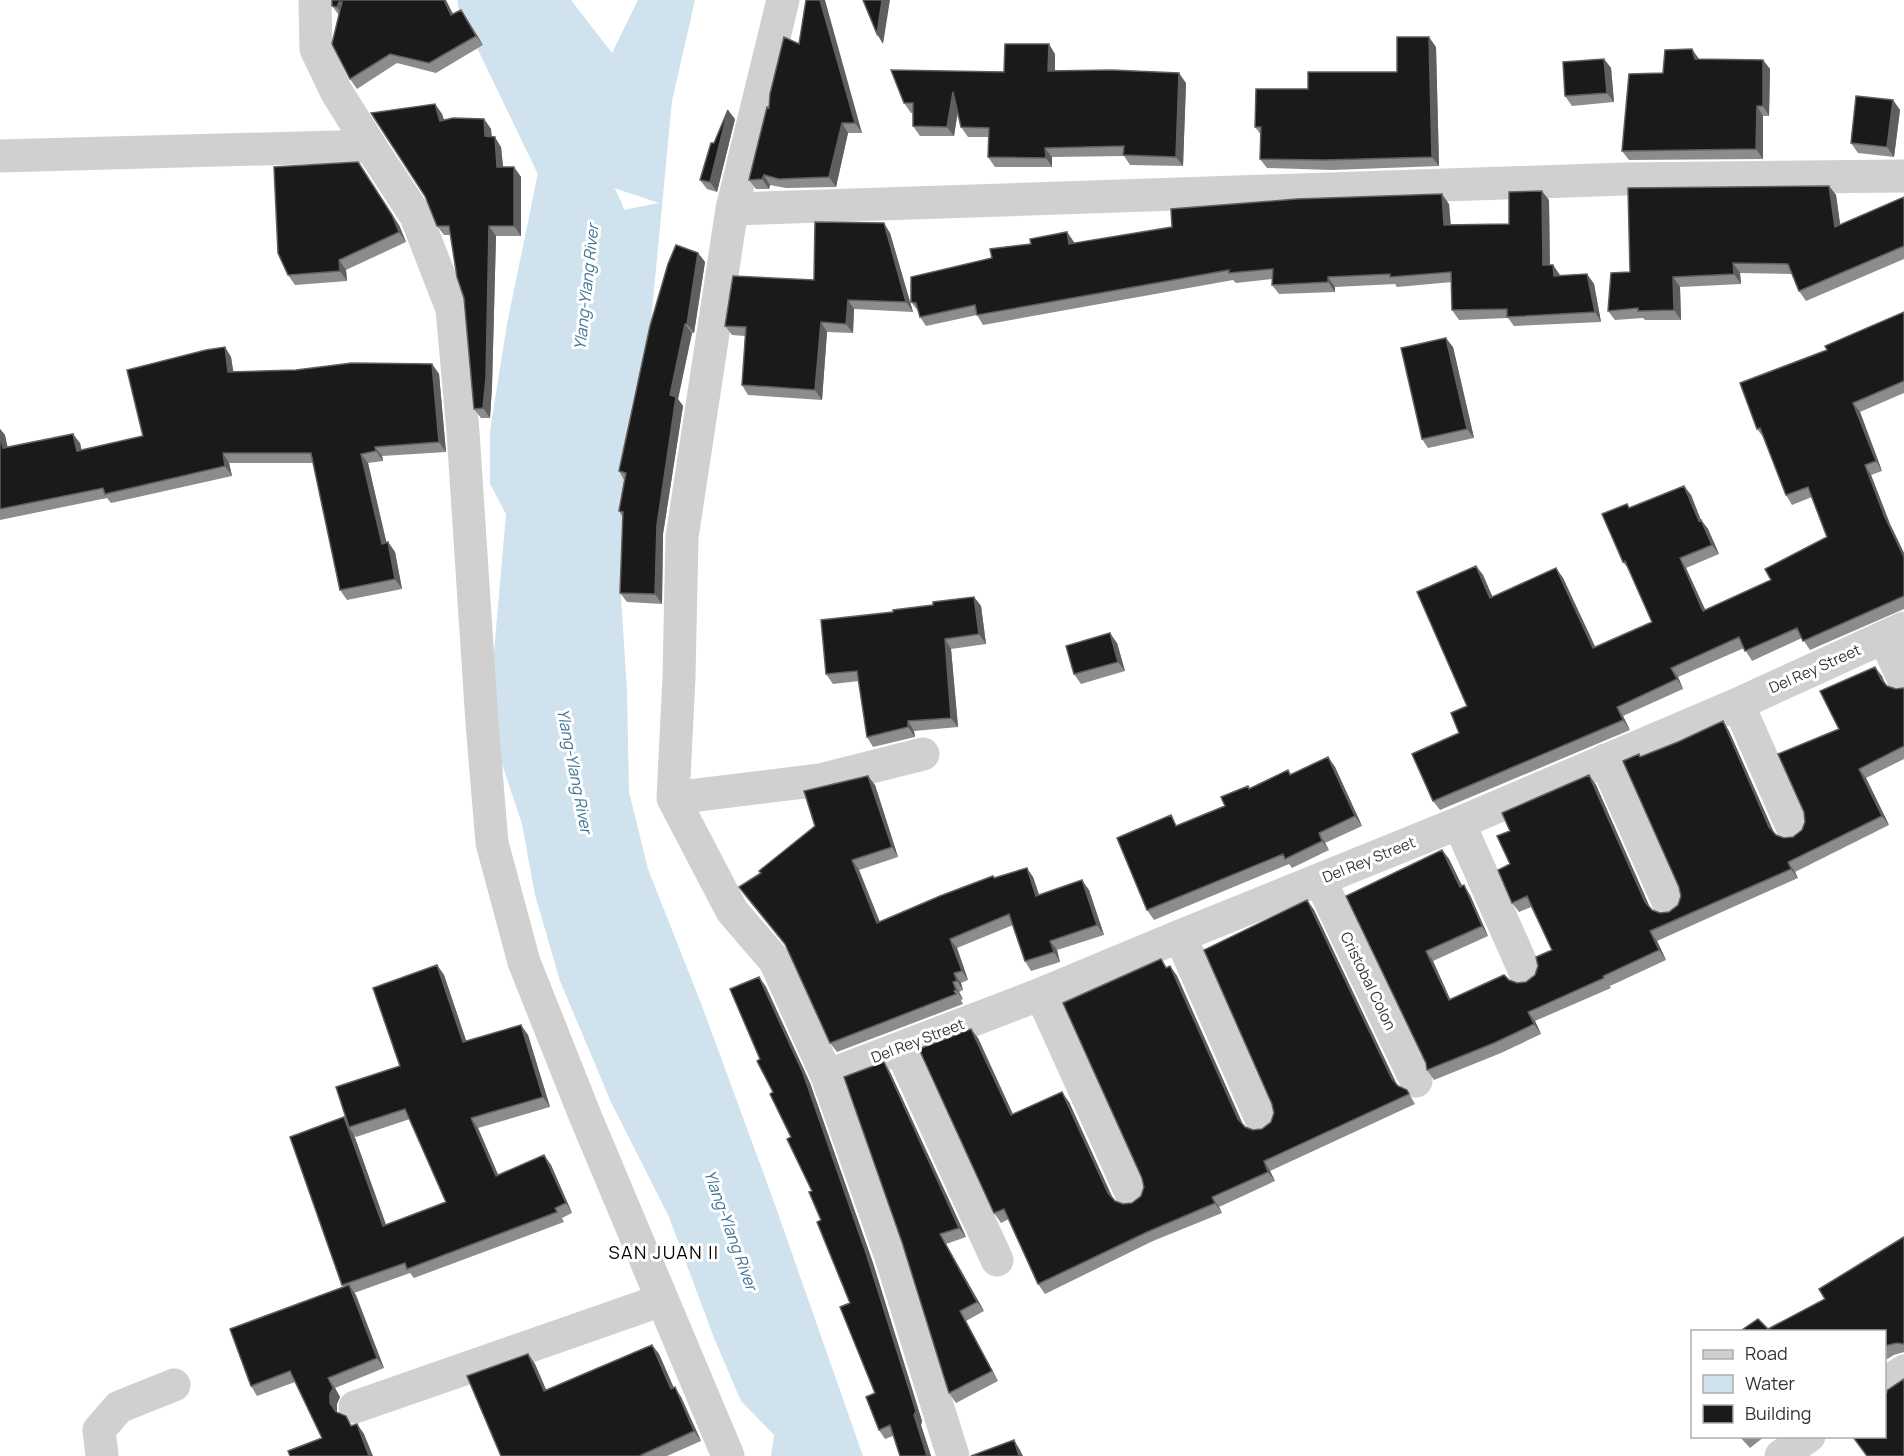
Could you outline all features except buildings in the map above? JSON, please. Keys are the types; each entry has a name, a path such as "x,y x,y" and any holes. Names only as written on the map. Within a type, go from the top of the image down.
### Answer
{"street":[{"path":"315,0 316,49 336,91 416,216 452,309 492,843 524,962 590,1129 728,1456"},
{"path":"783,0 732,209 682,537 680,677 673,798 732,911 775,961 827,1076 891,1257 953,1456"},
{"path":"0,156 370,146"},
{"path":"732,209 1625,179 1904,176"},
{"path":"1894,633 1904,680"},
{"name":"Del Rey Street","path":"827,1076 1041,994 1459,823 1738,704 1894,633"},
{"path":"1738,704 1793,829"},
{"path":"673,798 820,780 923,754"},
{"path":"1605,760 1669,903"},
{"path":"1459,823 1526,974"},
{"name":"Cristobal Colon","path":"1320,880 1416,1081"},
{"path":"1180,936 1262,1121"},
{"path":"1041,994 1131,1195"},
{"path":"900,1048 997,1260"},
{"path":"355,1407 662,1300"},
{"path":"1886,1383 1904,1371"},
{"path":"102,1456 99,1430 119,1407 174,1385"},
{"path":"1781,1456 1808,1438"}],"water":[{"path":"464,0 571,0 612,53 638,0 695,0 672,101 650,332 622,456 625,481 620,580 627,692 629,792 648,869 702,1006 774,1202 863,1456 771,1456 774,1435 741,1401 714,1338 669,1217 611,1102 560,981 535,895 522,824 492,734 494,652 506,514 490,484 490,431 507,324 540,163 510,89","holes":["541,164 659,203 593,216"]}],"waterway":[{"name":"Ylang-Ylang River","path":"489,0 593,216 584,302"}],"district":[{"name":"SAN JUAN II","path":"664,1253"}]}
